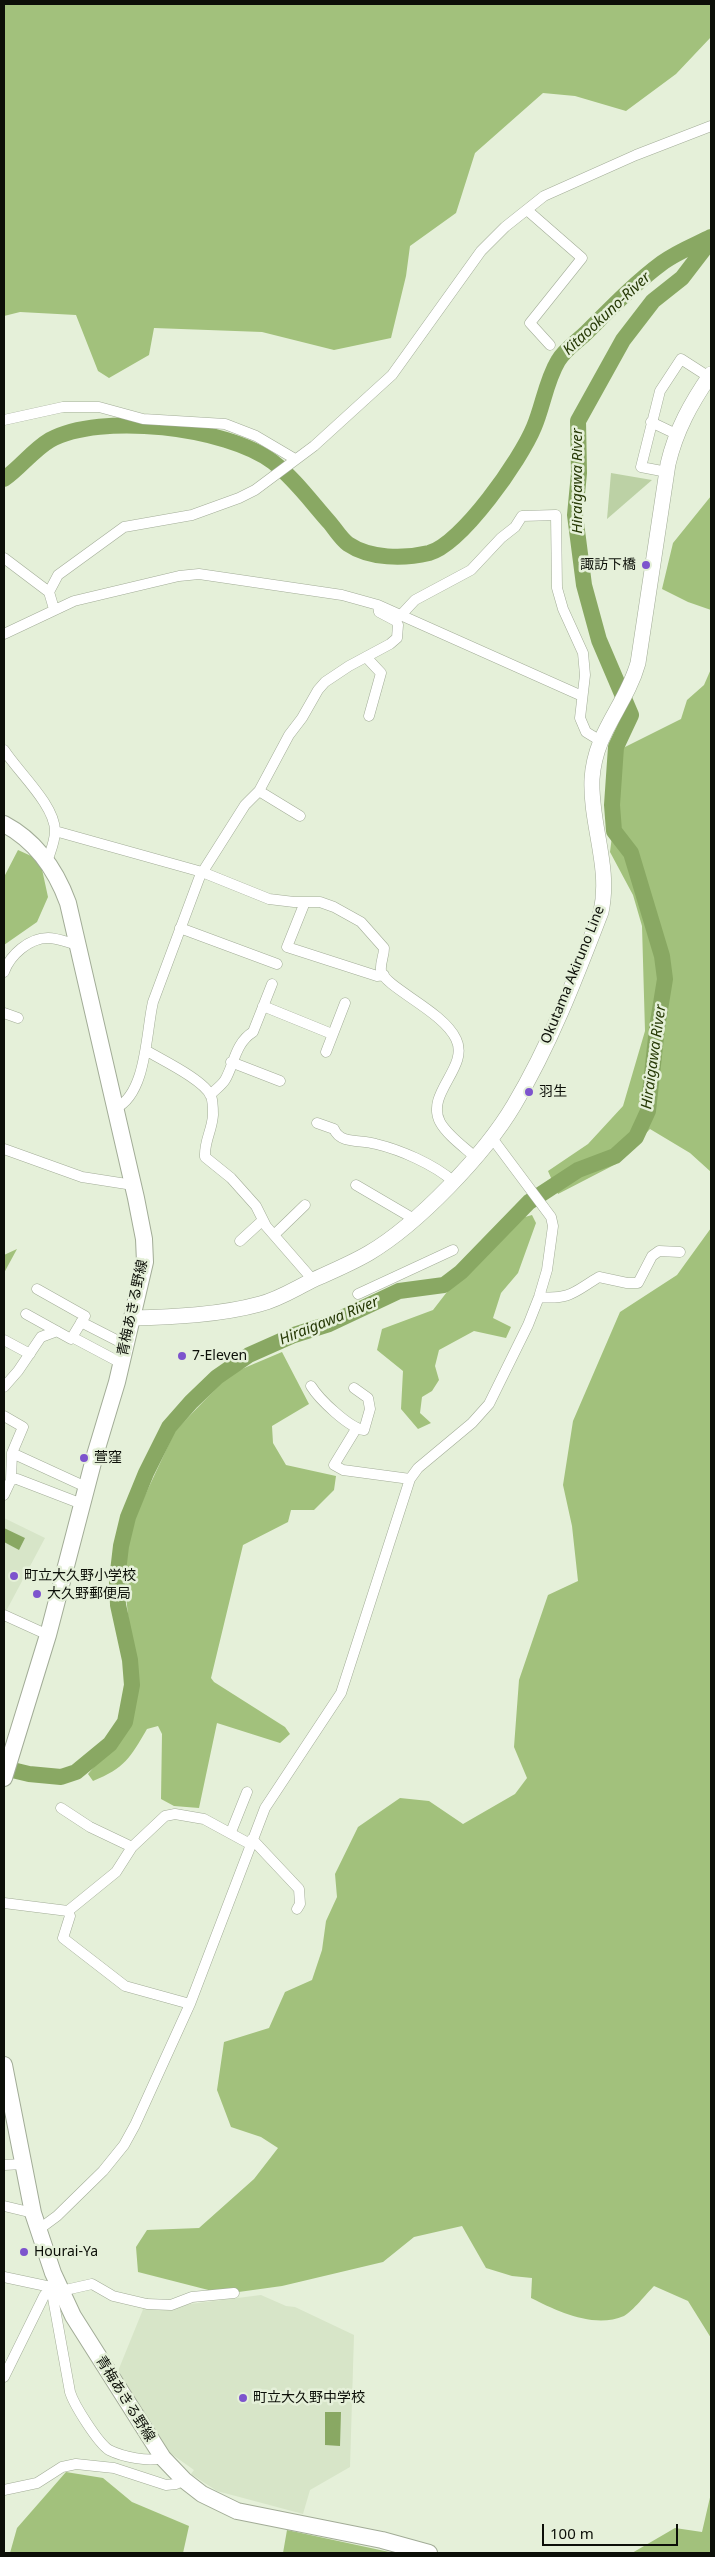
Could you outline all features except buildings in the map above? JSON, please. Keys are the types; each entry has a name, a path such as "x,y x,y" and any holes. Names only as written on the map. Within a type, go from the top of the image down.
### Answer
{"main road":[{"name":"Okutama Akiruno Line","path":"132,1318 250,1306 286,1295 370,1253 414,1219 475,1157 492,1138 531,1076 600,912 604,891 604,867 593,805 592,780 602,734 630,683 642,646 667,472 676,434 686,413 710,375"},
{"name":"青梅あきる野線","path":"4,824 29,842 48,862 64,893 116,1108 133,1185 145,1253 121,1364 86,1487 48,1635 10,1747 4,1778"},
{"name":"青梅あきる野線","path":"4,2065 33,2213 56,2286 163,2458 184,2480 213,2500 237,2511 382,2540 429,2553"}],"street":[{"path":"54,610 49,592 52,583 58,575 124,527 192,515 239,498 268,480 314,446 392,375 481,251 527,210 553,191 711,126"},
{"path":"527,210 582,258 530,323 550,345"},
{"path":"667,472 641,467 650,422 660,391 681,359 710,375"},
{"path":"4,420 63,407 99,407 143,419 225,424 256,436 293,461"},
{"path":"650,422 676,434"},
{"path":"402,615 415,600 471,570 501,538 515,527 522,516 556,515 557,588 563,609 583,653 584,675 580,718 586,732 602,734"},
{"path":"4,558 49,592"},
{"path":"4,634 54,610 90,596 179,576 199,574 342,595 378,606 582,696"},
{"path":"116,1108 125,1104 132,1094 147,1051 149,1018 154,1002 202,872 245,806 259,791 289,735 302,718 318,690 325,682 397,638 398,625 396,621 382,615 379,612 378,606"},
{"path":"366,657 381,673 369,716"},
{"path":"4,750 39,795 52,818 55,831 48,862"},
{"path":"259,791 300,816"},
{"path":"55,831 202,872 269,899 320,902 351,915 369,929 384,948 380,963 384,975 406,995 417,1000 439,1016 456,1039 459,1046 457,1058 438,1102 437,1112 440,1122 475,1157"},
{"path":"305,902 287,947 377,976 384,975"},
{"path":"180,928 277,964"},
{"path":"4,972 18,950 41,939 54,939 78,945"},
{"path":"210,1094 225,1080 231,1062 248,1035 253,1032 272,984"},
{"path":"326,1052 345,1003"},
{"path":"263,1006 332,1034"},
{"path":"4,1013 18,1018"},
{"path":"147,1051 194,1079 210,1094 213,1114 211,1129 204,1144 205,1157 231,1178 256,1206 274,1236 313,1280"},
{"path":"231,1062 280,1081"},
{"path":"318,1123 334,1129 336,1134 344,1138 376,1144 400,1153 443,1173 453,1181"},
{"path":"38,2230 57,2216 102,2171 124,2145 190,2004 265,1808 341,1693 410,1479 418,1468 472,1423 489,1404 540,1297 547,1270 553,1226 551,1217 545,1206 492,1138"},
{"path":"4,1149 82,1177 133,1185"},
{"path":"356,1185 414,1219"},
{"path":"274,1236 305,1205"},
{"path":"240,1241 263,1220"},
{"path":"358,1294 453,1250"},
{"path":"540,1297 563,1296 578,1292 599,1277 626,1283 638,1283 652,1256 659,1251 680,1252"},
{"path":"37,1289 85,1316 72,1337"},
{"path":"26,1314 121,1364"},
{"path":"81,1322 126,1345"},
{"path":"4,1387 30,1354 41,1336 57,1331"},
{"path":"4,1340 30,1354"},
{"path":"311,1386 321,1401 356,1429 364,1430 370,1409 368,1398 354,1388"},
{"path":"4,1416 23,1428 10,1450 11,1480 4,1495"},
{"path":"356,1429 334,1465 343,1470 410,1479"},
{"path":"10,1450 86,1487"},
{"path":"11,1480 17,1479 82,1504"},
{"path":"4,1615 48,1635"},
{"path":"231,1832 247,1792"},
{"path":"61,1808 78,1820 132,1847"},
{"path":"4,1903 68,1912 116,1872 132,1847 165,1816 175,1814 204,1819 251,1841 298,1889 300,1904 298,1909"},
{"path":"68,1912 70,1916 63,1938 124,1986 190,2004"},
{"path":"4,2165 23,2164"},
{"path":"4,2206 33,2213"},
{"path":"4,2276 56,2286 92,2284 114,2296 134,2302 171,2305 192,2297 234,2293"},
{"path":"4,2377 44,2296 56,2286"},
{"path":"56,2286 62,2356 74,2406 110,2450 149,2460 163,2458"},
{"path":"4,2490 37,2483 62,2467 76,2464 114,2468 166,2485 176,2484 184,2480"}],"shaded area":[{"path":"4,4 711,4 711,37 676,74 626,111 575,96 543,93 475,153 456,213 410,246 406,276 391,338 334,350 262,332 154,328 149,355 109,378 98,371 76,315 20,312 4,316"},
{"path":"611,473 652,480 607,519"},
{"path":"711,496 711,610 688,602 662,589 673,543"},
{"path":"711,669 711,1172 690,1153 650,1129 616,1164 558,1194 548,1171 588,1144 623,1106 645,1031 642,926 633,895 610,852 623,748 681,719 687,700 704,685"},
{"path":"18,850 40,860 48,897 37,922 4,945 4,877"},
{"path":"532,1215 536,1223 518,1273 501,1293 493,1318 511,1327 506,1338 474,1331 439,1350 435,1366 439,1380 432,1391 422,1397 420,1413 431,1423 418,1429 401,1409 403,1371 377,1350 382,1329 433,1310 457,1279 525,1217"},
{"path":"711,1228 711,2338 688,2301 654,2286 627,2314 612,2319 600,2320 576,2317 552,2308 531,2298 532,2278 512,2276 486,2268 462,2226 414,2237 383,2262 282,2286 224,2294 138,2272 136,2247 147,2230 199,2228 254,2179 278,2148 261,2137 231,2127 217,2090 224,2042 269,2028 285,1992 312,1980 322,1950 326,1921 337,1897 335,1874 358,1827 400,1798 429,1801 463,1824 515,1794 527,1778 514,1747 519,1680 548,1595 578,1581 572,1526 563,1485 573,1421 620,1312 677,1275"},
{"path":"17,1249 4,1273 4,1255"},
{"path":"282,1352 309,1404 272,1426 273,1443 286,1465 336,1476 334,1490 314,1510 291,1510 288,1522 243,1545 211,1678 214,1682 285,1727 290,1734 280,1743 217,1723 199,1808 174,1806 161,1799 162,1734 158,1726 147,1729 126,1761 113,1771 93,1781 88,1774 125,1731 134,1673 125,1586 127,1534 175,1431 230,1374"},
{"name":"町立大久野小学校","path":"4,1518 45,1538 4,1615"},
{"path":"4,1528 25,1538 19,1550 4,1542"},
{"name":"町立大久野中学校","path":"261,2295 286,2306 295,2307 354,2335 350,2467 310,2490 303,2514 217,2491 191,2474 194,2470 170,2453 118,2371 144,2307 167,2310 190,2304"},
{"path":"325,2412 341,2412 340,2446 325,2445"},
{"path":"66,2472 103,2478 132,2502 189,2526 183,2553 10,2553 17,2528"},
{"path":"711,2493 711,2553 632,2553 675,2528 702,2532"},
{"path":"287,2530 394,2553 283,2553"}],"waterway":[{"name":"Kitaookuno-River","path":"4,479 44,444 72,431 130,425 163,427 195,432 226,440 252,450 273,462 296,483 343,539 357,549 366,553 398,557 429,553 458,534 504,479 534,427 550,377 564,353 623,296 662,263 711,237"},
{"name":"Hiraigawa River","path":"4,1768 29,1774 61,1777 76,1772 110,1744 125,1722 132,1685 130,1660 118,1605 117,1580 121,1546 128,1517 146,1473 169,1427 191,1402 217,1377 249,1355 294,1335 329,1324 399,1291 444,1285 461,1272 529,1202 578,1170 615,1156 636,1137 648,1111 657,1028 665,979 662,956 631,853 614,831 612,805 616,747 631,715 599,640 584,585 575,515 579,473 578,421 623,340 653,301 682,278 711,240"}],"place":[{"name":"諏訪下橋","path":"646,565"},
{"name":"羽生","path":"529,1092"},
{"name":"7-Eleven","path":"182,1356"},
{"name":"萱窪","path":"84,1458"},
{"name":"町立大久野小学校","path":"14,1576"},
{"name":"大久野郵便局","path":"37,1594"},
{"name":"Hourai-Ya","path":"24,2252"},
{"name":"町立大久野中学校","path":"243,2398"}]}
